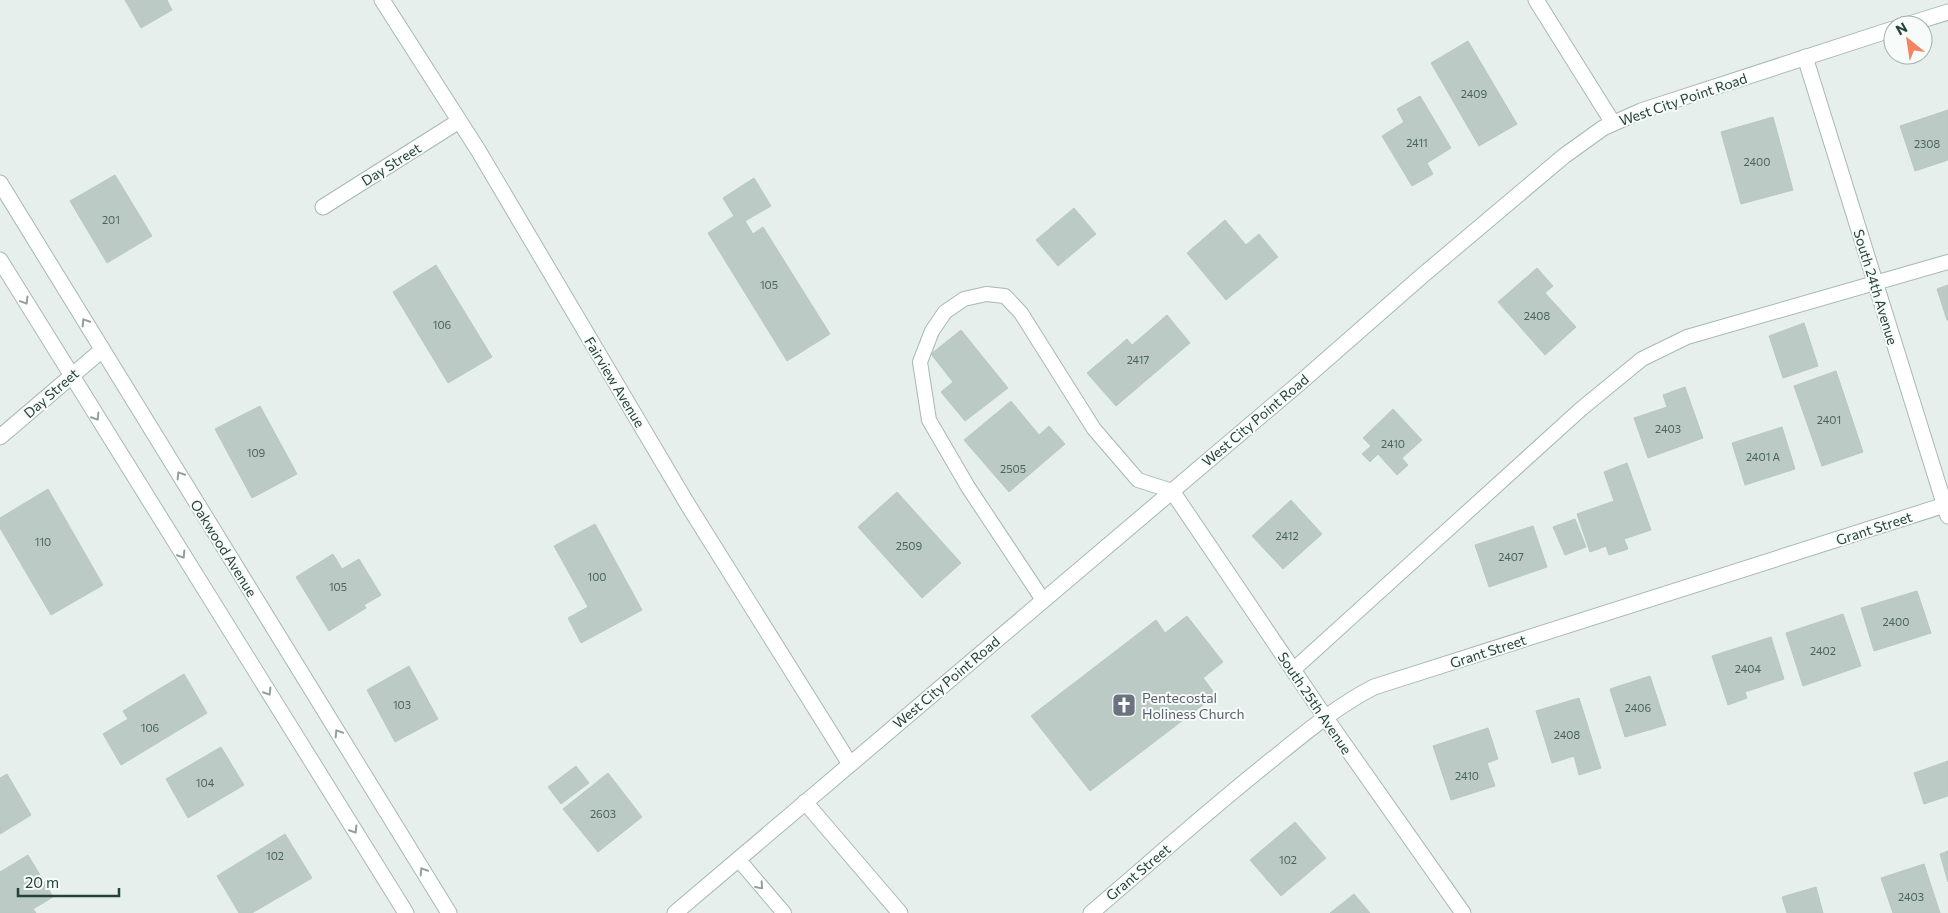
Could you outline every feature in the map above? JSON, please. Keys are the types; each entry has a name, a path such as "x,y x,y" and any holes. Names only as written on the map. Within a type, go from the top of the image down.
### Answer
{"street":[{"name":"Fairview Avenue","path":"382,0 478,150 688,505 850,764"},
{"path":"1536,0 1613,123"},
{"path":"1933,17 1948,12"},
{"name":"West City Point Road","path":"675,913 1564,156 1603,128 1641,111 1883,32"},
{"name":"South 24th Avenue","path":"1805,57 1947,508"},
{"name":"Day Street","path":"323,207 459,121"},
{"name":"Oakwood Avenue","path":"0,183 448,913"},
{"path":"0,260 406,913"},
{"name":"Day Street","path":"0,437 102,350"},
{"name":"South 25th Avenue","path":"1172,491 1325,717 1463,913"},
{"name":"Grant Street","path":"1091,913 1253,774 1350,699 1374,687 1947,508"},
{"path":"806,802 900,913"}],"lane":[{"path":"1293,670 1581,409 1642,359 1687,337 1948,262"},
{"path":"1043,600 968,487 929,420 920,362 932,331 945,312 964,300 986,294 1005,296 1021,313 1094,429 1138,480 1172,491"},
{"path":"738,859 784,913"}],"building":[{"path":"125,0 167,0 172,10 141,28"},
{"path":"1468,41 1517,124 1479,146 1431,63"},
{"path":"1420,96 1451,148 1427,163 1433,174 1412,186 1382,136 1404,122 1397,109"},
{"path":"1948,110 1948,160 1915,171 1900,126"},
{"path":"1773,117 1793,190 1741,204 1721,132"},
{"path":"115,175 152,236 107,263 70,201"},
{"path":"754,178 771,206 745,221 753,234 763,227 830,334 787,361 708,233 734,216 723,198"},
{"path":"1074,208 1096,234 1058,266 1036,240"},
{"path":"1225,220 1246,245 1259,234 1278,257 1226,300 1187,253"},
{"path":"436,265 492,357 448,383 393,292"},
{"path":"1537,268 1553,286 1545,293 1576,327 1545,355 1498,302"},
{"path":"1948,285 1948,320 1947,320 1937,289"},
{"path":"1167,315 1190,343 1116,406 1087,373 1127,339 1132,345"},
{"path":"1804,323 1818,366 1783,378 1769,336"},
{"path":"961,330 1008,388 965,421 941,392 953,382 931,354"},
{"path":"1836,371 1863,452 1822,466 1794,386"},
{"path":"1685,387 1703,438 1648,458 1634,418 1667,407 1663,395"},
{"path":"1011,401 1039,435 1049,426 1065,444 1009,492 964,440"},
{"path":"260,406 297,474 252,498 215,429"},
{"path":"1393,409 1422,440 1402,458 1408,465 1397,475 1378,454 1370,462 1362,454 1371,446 1363,438"},
{"path":"1782,427 1795,469 1745,485 1732,443"},
{"path":"1627,463 1651,530 1624,539 1628,549 1609,555 1606,546 1590,552 1577,514 1614,501 1604,472"},
{"path":"48,489 103,585 51,615 0,528 0,518"},
{"path":"897,492 961,563 922,598 858,527"},
{"path":"1291,500 1322,534 1283,569 1252,536"},
{"path":"1575,519 1586,547 1565,555 1553,527"},
{"path":"595,524 642,610 581,643 568,618 588,607 554,546"},
{"path":"1533,526 1547,567 1489,587 1475,545"},
{"path":"333,554 342,569 359,559 381,595 364,605 366,608 329,631 296,577"},
{"path":"1917,591 1931,633 1874,651 1861,608"},
{"path":"1843,614 1861,666 1803,686 1786,633"},
{"name":"Pentecostal Holiness Church","path":"1187,616 1223,662 1203,678 1216,695 1090,791 1031,716 1156,620 1165,633"},
{"path":"1771,637 1784,679 1745,692 1747,698 1728,705 1712,656"},
{"path":"409,666 438,719 395,742 367,690"},
{"path":"184,674 207,713 121,765 103,734 128,719 123,711"},
{"path":"1650,676 1666,725 1625,737 1610,689"},
{"path":"1579,698 1601,768 1579,775 1574,756 1552,763 1536,711"},
{"path":"1488,728 1498,759 1487,763 1495,786 1451,800 1433,746"},
{"path":"221,747 244,785 188,818 166,779"},
{"path":"1948,761 1948,796 1924,804 1914,773"},
{"path":"576,766 589,783 561,804 548,787"},
{"path":"608,773 642,817 598,852 563,809"},
{"path":"7,774 31,815 0,834 0,778"},
{"path":"1295,822 1326,858 1281,896 1250,860"},
{"path":"285,834 312,878 252,913 239,913 217,876"},
{"path":"1948,851 1948,882 1940,854"},
{"path":"28,855 53,897 33,909 36,913 0,913 0,872"},
{"path":"1924,864 1940,913 1893,913 1881,878"},
{"path":"1816,887 1823,913 1787,913 1782,897"},
{"path":"1354,894 1370,913 1330,913"}],"place":[{"name":"Pentecostal Holiness Church","path":"1124,705"}]}
